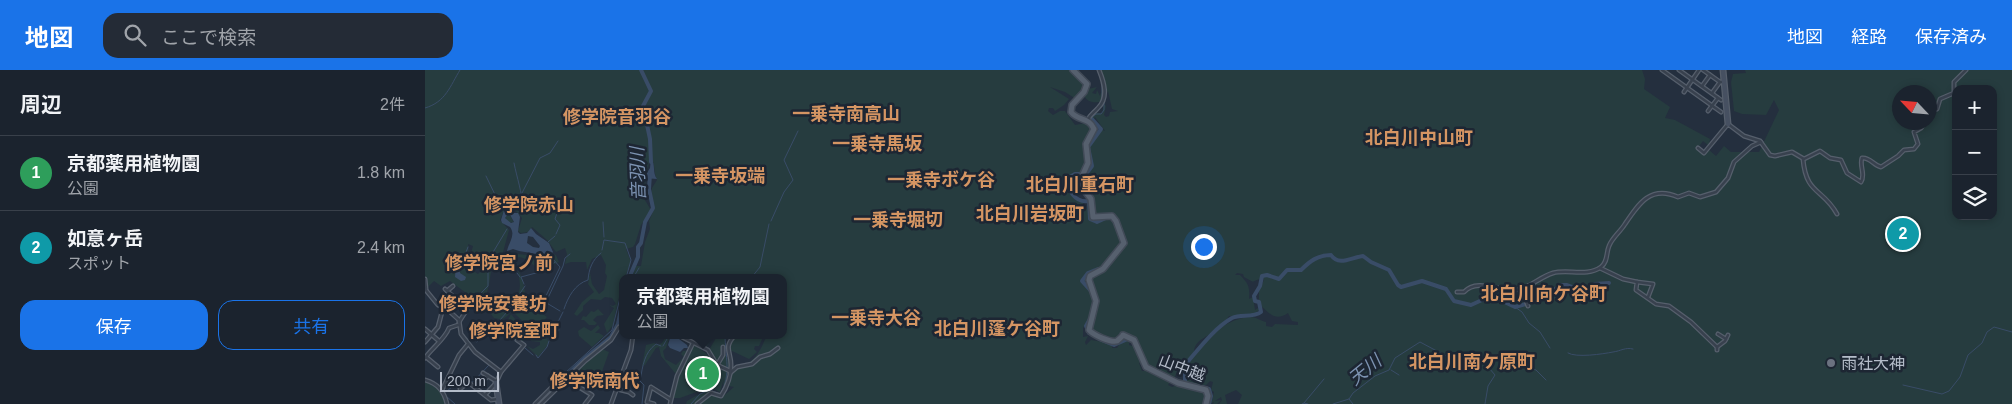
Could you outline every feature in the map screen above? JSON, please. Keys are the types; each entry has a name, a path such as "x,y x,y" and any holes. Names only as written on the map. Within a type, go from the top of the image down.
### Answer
{"main road":[{"path":"1073,70 1087,84 1084,92 1072,104 1071,112 1087,120"},
{"name":"山中越","path":"1087,120 1094,130 1085,144 1088,163 1079,184 1091,199 1093,217 1108,216 1114,218 1124,243 1103,269 1091,276 1089,280 1096,300 1089,330 1096,336 1111,342 1117,341 1123,335 1130,337 1136,344 1146,367 1178,383 1205,389 1208,394 1207,404"}],"street":[{"path":"1087,120 1104,99 1104,87 1099,70"},
{"path":"1662,70 1721,112"},
{"path":"1679,70 1719,99 1708,111"},
{"path":"1684,92 1699,70"},
{"path":"1703,70 1722,82"},
{"path":"1723,70 1722,82 1728,124 1744,136 1761,142 1770,155 1775,156 1792,152 1803,159"},
{"path":"1937,109 1940,99 1954,94 1954,82 1966,70"},
{"path":"1702,86 1710,75"},
{"path":"1712,93 1722,82"},
{"path":"1698,148 1704,153 1728,124"},
{"path":"1803,159 1819,151 1823,152 1830,158 1841,160 1847,173 1861,182 1863,175 1862,158 1870,160 1881,167 1898,156 1903,150 1913,149 1917,144 1914,132 1918,130"},
{"path":"1457,292 1463,292 1473,286 1491,286 1511,290 1521,288 1554,273 1583,273 1600,268 1607,259 1607,251 1611,242 1643,200 1660,192 1671,193 1678,197 1689,192 1700,197 1715,193 1729,178 1734,162 1752,146 1761,142"},
{"path":"1803,159 1808,183 1827,200 1837,214"},
{"path":"1600,268 1623,279 1653,284 1648,298"},
{"path":"425,279 425,289 459,323 461,334 468,344 475,352 501,372"},
{"path":"1637,282 1637,290 1656,304 1669,306 1691,322 1717,348 1726,339 1727,335"},
{"path":"453,286 446,290 458,301"},
{"path":"1521,288 1528,306"},
{"path":"425,342 439,325 442,307 451,295"},
{"path":"438,368 425,357 447,334 449,328 459,323 473,300"},
{"path":"536,404 611,340 619,327"},
{"path":"425,329 439,341"},
{"path":"1718,334 1726,339"},
{"path":"611,404 631,350 632,339"},
{"path":"686,339 708,350 717,365 730,372"},
{"path":"717,365 732,339"},
{"path":"485,395 496,382 501,372 524,346 517,340"},
{"path":"670,404 677,376 693,343"},
{"path":"442,390 459,355 468,344"},
{"path":"730,372 737,367 752,364 760,357 770,354 778,348"},
{"path":"697,404 711,393 721,396 730,372 731,363 725,351"},
{"path":"460,388 468,382 491,400 499,401 496,382 483,373"},
{"path":"476,388 488,376"},
{"path":"541,404 567,377"},
{"path":"567,377 579,387 592,394 585,404"},
{"path":"425,380 442,390 447,404"},
{"path":"651,404 647,402 651,387 670,399"},
{"path":"617,389 633,395"}],"green space":[{"path":"425,70 1072,70 1084,82 1085,88 1076,99 1065,92 1050,87 1069,99 1055,111 1053,108 1049,108 1048,111 1053,115 1060,111 1065,111 1075,125 1086,123 1092,127 1084,144 1088,158 1083,171 1077,173 1081,174 1080,177 1070,179 1069,183 1074,192 1073,194 1083,202 1083,210 1087,209 1087,205 1090,205 1090,215 1093,221 1096,222 1102,219 1114,221 1125,242 1116,218 1095,216 1088,195 1088,184 1081,182 1084,174 1093,167 1093,165 1090,165 1092,161 1089,157 1088,142 1097,135 1100,129 1105,131 1095,117 1093,121 1100,127 1096,128 1090,117 1094,116 1095,113 1102,113 1104,104 1106,106 1104,115 1106,117 1109,116 1110,112 1118,111 1112,109 1108,91 1106,95 1100,70 1642,70 1645,79 1644,89 1670,107 1665,118 1675,120 1710,139 1709,146 1703,141 1697,149 1704,155 1709,150 1716,156 1724,146 1731,152 1759,152 1779,110 1774,100 1766,115 1742,114 1734,111 1731,82 1733,74 1746,73 1745,70 2012,70 2012,404 1238,404 1242,395 1236,390 1225,395 1227,404 1219,404 1222,400 1221,397 1215,401 1221,400 1217,404 1213,404 1214,402 1209,404 1212,401 1214,392 1211,390 1213,382 1210,381 1206,385 1186,383 1185,378 1188,374 1184,363 1179,364 1174,380 1169,377 1170,375 1149,366 1132,337 1119,334 1116,337 1117,339 1113,340 1090,329 1095,319 1094,316 1088,324 1090,316 1083,328 1083,337 1088,336 1085,342 1086,345 1091,340 1103,342 1105,340 1112,345 1112,348 1117,348 1119,345 1117,342 1125,336 1129,341 1129,345 1136,347 1142,371 1146,368 1147,372 1152,374 1153,372 1155,375 1171,381 1168,385 1172,387 1180,384 1206,391 1206,404 686,404 687,401 708,389 720,399 734,387 723,385 724,378 720,392 710,387 680,398 672,398 678,376 681,372 675,373 661,356 659,347 656,348 645,365 642,366 646,345 654,343 658,345 664,339 669,339 663,351 665,359 676,365 684,357 681,354 683,351 686,351 693,345 729,372 748,363 754,359 765,339 787,339 787,274 633,274 636,266 641,266 645,242 650,229 649,221 654,209 651,198 652,188 657,180 650,156 643,197 651,210 641,225 635,244 633,247 626,249 631,262 626,274 619,274 619,297 613,325 607,333 604,324 614,308 609,305 613,306 616,304 612,298 591,299 583,306 583,310 577,316 574,314 582,302 594,292 588,284 590,273 592,284 599,294 604,290 607,276 605,273 606,265 601,255 592,259 587,270 586,262 565,264 567,254 565,248 556,252 547,240 532,227 528,232 521,233 518,231 522,218 515,210 509,213 514,223 506,221 505,215 508,213 505,210 507,206 511,207 506,205 500,220 509,230 502,256 494,256 485,298 493,306 494,310 490,311 450,281 441,286 434,281 427,288 425,274","holes":["468,244 473,246 471,253 479,258 479,252 491,256 488,268 478,274 464,265 469,252","1237,273 1243,274 1244,277 1253,282 1263,278 1264,280 1259,290 1259,304 1272,315 1279,317 1288,313 1292,321 1298,322 1298,325 1275,324 1272,327 1266,326 1266,322 1253,317 1244,318 1223,326 1210,335 1199,345 1194,354 1195,346 1204,338 1217,330 1229,316 1252,316 1259,310 1258,308 1255,310 1253,297 1249,299 1249,289 1245,281 1240,275 1235,275"]},
{"path":"1103,86 1102,101 1091,102 1086,99 1084,94 1088,89 1097,87 1092,93 1096,94 1097,90 1100,96"},
{"path":"506,253 528,255 546,260 553,254 556,255 559,262 539,269 523,258 512,259 511,255 506,255"},
{"path":"518,269 527,297 519,302 505,318 494,318 491,314 497,311 495,310 497,303 499,304 511,298 515,299 519,291"},
{"path":"526,300 533,308 547,317 536,330 549,341 538,357 527,346 533,349 540,345 540,342 531,341 531,329 513,312 521,301"},
{"path":"598,309 604,315 597,316 593,320 597,323 595,325 589,325 584,320 581,320 583,316 586,317 591,311 594,312"},
{"path":"511,314 520,325 519,331 524,339 522,342 508,331 506,326 501,326 502,323 506,324"},
{"path":"598,325 600,328 595,333 604,336 592,347 579,336 578,331 584,327 591,331"},
{"path":"700,339 713,339 707,349 694,343 695,341 698,342"},
{"path":"715,339 725,339 725,350 722,349 722,356 718,363 709,350"},
{"path":"732,339 762,339 759,346 755,346 754,349 757,352 749,359 732,351 727,351"},
{"path":"602,349 609,352 600,377 594,373 590,378 583,378 576,383 570,377"},
{"path":"724,352 729,361 729,370 718,364"},
{"path":"425,381 441,391 445,404 425,404"}],"water":[{"path":"651,158 657,179 644,178 650,168"},
{"path":"504,210 508,214 505,218 511,223 514,222 509,213 518,213 520,217 518,232 520,234 527,233 531,228 549,243 553,252 549,256 513,249 507,251 512,230 502,223","holes":["528,236 533,237 540,246 539,248 527,243"]},
{"path":"456,264 459,265 460,273 466,277 465,280 461,281 455,277"},
{"path":"670,339 679,339 688,348 684,348 680,352 670,348 668,345"}],"waterway":[{"path":"425,108 443,98 460,70"},
{"name":"音羽川","path":"641,70 651,91 643,106 650,139 651,162"},
{"path":"1102,83 1102,99"},
{"path":"1091,118 1096,114 1101,114 1104,110 1104,102"},
{"path":"1091,118 1101,129 1088,147 1092,166 1086,174 1075,174 1070,177 1069,187 1076,198 1089,201 1090,219 1097,222 1108,217"},
{"path":"771,221 784,192 793,180 784,160 798,131"},
{"path":"522,193 540,158 550,153 558,141"},
{"path":"514,163 523,208 519,211"},
{"name":"音羽川","path":"631,274 638,257 638,247 641,243 645,222 653,208 649,189 650,174"},
{"path":"486,176 500,205 506,207"},
{"path":"556,234 560,225 555,219 557,213"},
{"path":"603,222 604,237"},
{"path":"754,274 760,267 769,224"},
{"path":"462,320 476,298 488,286 488,273 492,254 507,229"},
{"path":"548,242 555,236"},
{"path":"602,250 604,240 625,243 631,260 627,274"},
{"path":"457,263 465,255 468,247"},
{"path":"564,309 573,292 579,285 588,280 591,265 601,253"},
{"path":"547,300 565,258 570,254"},
{"path":"1185,383 1185,365 1219,327 1232,318 1254,315 1261,312 1259,302 1255,301 1254,296 1260,286 1262,276 1267,275 1279,279 1287,270 1301,270 1311,261 1322,256 1331,255 1334,259 1342,261 1363,256 1389,270 1401,287 1422,281 1446,289 1454,301 1471,305 1482,300 1496,298 1515,307 1526,304 1538,295 1549,293 1562,285 1583,291 1595,284 1609,283"},
{"path":"536,303 545,298 560,267 552,258"},
{"path":"547,269 555,262"},
{"path":"635,274 639,268"},
{"path":"1091,291 1082,281 1088,273 1098,269"},
{"path":"524,284 521,277 547,270"},
{"path":"517,273 520,277"},
{"path":"508,311 525,286"},
{"path":"541,304 545,302 560,311"},
{"path":"564,374 612,330 619,302"},
{"path":"1515,307 1540,332 1550,348"},
{"path":"500,320 507,312"},
{"path":"559,320 563,312"},
{"path":"1089,333 1086,326 1091,317"},
{"name":"音羽川","path":"538,404 585,358 611,337 619,319"},
{"path":"477,342 491,324 497,321"},
{"path":"553,337 559,330 556,325 558,321"},
{"path":"1903,385 1942,394 1949,391 1960,377 1968,355 1982,343 1987,332 1994,327 2012,332"},
{"path":"1099,339 1114,345 1130,338"},
{"path":"663,346 667,339"},
{"path":"691,404 700,394 710,390 720,394 724,387 727,372 725,339"},
{"path":"536,355 538,358 547,347 549,341"},
{"name":"天川","path":"1333,404 1349,399 1353,393 1375,376 1389,370 1395,358 1420,342 1448,357 1479,361 1493,358 1522,365 1536,370 1546,380"},
{"path":"642,404 644,385 640,381 645,360 649,351 656,344 661,346"},
{"path":"525,348 533,355"},
{"path":"1568,353 1590,355 1633,349"},
{"path":"1436,352 1437,362"},
{"path":"1483,361 1495,375 1488,386 1485,404"},
{"path":"446,392 461,379 473,382 489,365"},
{"path":"1391,370 1399,375"},
{"path":"1304,403 1324,379"},
{"path":"1185,383 1209,389 1211,396 1209,404"},
{"path":"446,396 455,404"},
{"name":"天川","path":"1349,399 1353,404"},
{"name":"天川","path":"1302,404 1308,404"}],"place":[{"name":"如意ヶ岳","path":"1903,234"},
{"name":"雨社大神","path":"1831,363"},
{"name":"京都薬用植物園","path":"703,374"}],"district":[{"name":"一乗寺南高山","path":"846,114"},
{"name":"修学院音羽谷","path":"617,117"},
{"name":"北白川中山町","path":"1419,138"},
{"name":"一乗寺馬坂","path":"877,144"},
{"name":"一乗寺坂端","path":"720,176"},
{"name":"一乗寺ボケ谷","path":"941,180"},
{"name":"北白川重石町","path":"1080,185"},
{"name":"修学院赤山","path":"529,205"},
{"name":"北白川岩坂町","path":"1030,214"},
{"name":"一乗寺堀切","path":"898,220"},
{"name":"修学院宮ノ前","path":"499,263"},
{"name":"北白川向ケ谷町","path":"1544,294"},
{"name":"修学院安養坊","path":"493,304"},
{"name":"一乗寺大谷","path":"876,318"},
{"name":"北白川蓬ケ谷町","path":"997,329"},
{"name":"修学院室町","path":"514,331"},
{"name":"北白川南ケ原町","path":"1472,362"},
{"name":"修学院南代","path":"595,381"}]}
